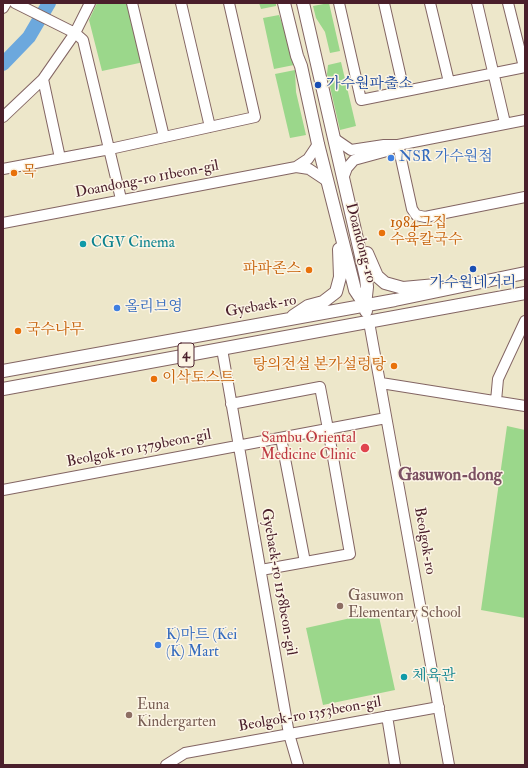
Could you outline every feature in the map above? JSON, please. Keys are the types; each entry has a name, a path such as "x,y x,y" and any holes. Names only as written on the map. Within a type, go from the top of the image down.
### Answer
{"main road":[{"name":"Doandong-ro","path":"284,3 297,56 301,64 318,144 355,290 365,305"},
{"name":"Doandong-ro","path":"303,3 344,176 367,282 365,305"},
{"path":"289,319 308,306 323,302 336,291 340,277 340,228"},
{"path":"358,240 367,251 377,276 385,283 403,288 429,284 457,286"},
{"name":"Gyebaek-ro","path":"3,371 365,305 525,273"},
{"name":"4","path":"3,388 525,293"},
{"path":"365,305 369,322"}],"street":[{"path":"3,8 6,3"},
{"path":"3,117 43,79 75,33 90,3"},
{"path":"132,3 164,137"},
{"path":"181,3 210,127"},
{"path":"3,169 255,117 229,3"},
{"path":"339,3 361,100 524,67 508,3"},
{"path":"384,3 404,91"},
{"path":"430,3 449,82"},
{"path":"477,3 505,123"},
{"path":"16,4 60,27 75,33 83,40 122,199"},
{"path":"43,79 60,158"},
{"path":"335,139 351,150 384,145 398,145 525,120"},
{"path":"296,168 308,159 318,144"},
{"path":"344,176 354,160 387,151 398,145"},
{"path":"398,145 412,209 416,215 425,217 525,198"},
{"path":"296,168 309,169 327,181"},
{"name":"Doandong-ro 11beon-gil","path":"3,223 122,199 296,168"},
{"path":"496,401 498,379 525,321"},
{"name":"Beolgok-ro","path":"369,322 440,707 449,765"},
{"name":"Gyebaek-ro 1158beon-gil","path":"222,349 289,734 298,765"},
{"path":"381,383 525,406"},
{"path":"231,404 320,386 328,429 350,554 261,570"},
{"name":"Beolgok-ro 1379beon-gil","path":"3,490 386,418"},
{"path":"281,438 305,562"},
{"name":"Beolgok-ro 1353beon-gil","path":"166,765 185,753 440,707"},
{"path":"386,716 395,765"}],"green space":[{"path":"97,3 130,3 144,62 102,71 89,20"},
{"path":"259,3 276,3 276,6 261,9"},
{"path":"329,3 340,51 330,53 325,32 316,18 313,6"},
{"path":"279,15 289,42 294,65 274,69 263,18"},
{"path":"341,62 356,126 340,130 327,74 328,65"},
{"path":"295,70 296,92 306,135 290,138 275,74"},
{"path":"507,426 525,430 525,618 481,610"},
{"path":"378,612 395,690 323,705 306,628"}],"waterway":[{"path":"3,64 29,37 49,3"}],"place":[{"name":"가수원파출소","path":"318,85"},
{"name":"NSR 가수원점","path":"391,158"},
{"name":"목","path":"14,173"},
{"name":"1984그집 수육칼국수","path":"382,233"},
{"name":"CGV Cinema","path":"83,244"},
{"name":"가수원네거리","path":"473,269"},
{"name":"파파존스","path":"309,270"},
{"name":"올리브영","path":"117,308"},
{"name":"국수나무","path":"18,331"},
{"name":"탕의전설 본가설렁탕","path":"394,366"},
{"name":"이삭토스트","path":"154,379"},
{"name":"Sambu Oriental Medicine Clinic","path":"365,448"},
{"name":"Gasuwon Elementary School","path":"340,606"},
{"name":"K)마트 (Kei (K) Mart","path":"158,645"},
{"name":"체육관","path":"404,677"},
{"name":"Euna Kindergarten","path":"129,715"}],"district":[{"name":"Gasuwon-dong","path":"450,476"}]}
